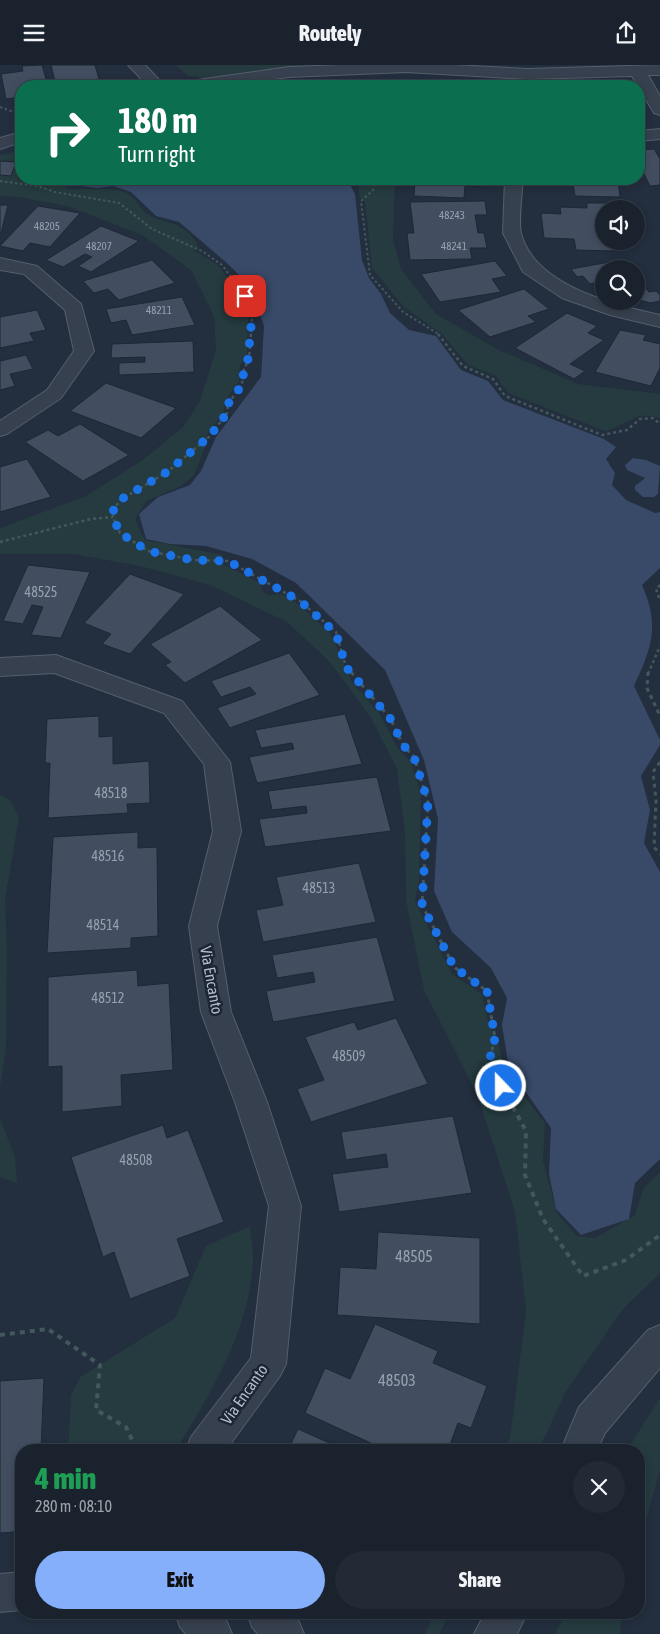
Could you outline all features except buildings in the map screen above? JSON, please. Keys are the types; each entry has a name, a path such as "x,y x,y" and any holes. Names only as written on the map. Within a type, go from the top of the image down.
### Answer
{"street":[{"path":"136,65 151,80"},
{"path":"218,80 289,72 406,67 528,74 636,68 659,69"},
{"path":"636,68 643,80"},
{"path":"645,84 660,110"},
{"path":"645,135 660,134"},
{"path":"0,144 15,139"},
{"path":"514,185 512,233 530,268 570,294 617,311 660,321"},
{"path":"0,264 30,270 74,308 84,351 54,394 0,430"},
{"name":"Via Encanto","path":"0,667 56,664 173,707 216,762 227,831 203,926 216,1013 251,1102 285,1206 268,1364 208,1444"},
{"path":"582,1444 592,1420 660,1342"},
{"path":"0,1593 15,1592"},
{"path":"199,1619 212,1634"},
{"path":"271,1619 284,1634"},
{"path":"494,1634 504,1619"}],"path":[{"path":"0,107 15,113"},
{"path":"0,111 7,108"},
{"path":"0,181 15,183"},
{"path":"30,185 55,193 119,203 152,229 202,251 222,265 245,296 252,316 248,359 244,369 242,385 228,404 227,413 210,436 167,472 120,500 113,511 113,517 120,533 148,551 193,560 228,561 300,601 336,633 346,667 390,718 403,745 414,757 428,802 422,905 454,967 487,991 495,1038 490,1058 501,1086 526,1131 525,1175 542,1219 583,1276 626,1260 660,1235"},
{"path":"374,185 373,190 361,201 366,256 370,275 403,311 440,335 463,366 493,379 505,396 602,435 627,430 640,419 653,418 660,424"},
{"path":"0,542 91,519 113,517"},
{"path":"660,585 656,589 660,601"},
{"path":"660,646 645,680 648,694 660,716"},
{"path":"660,762 653,771 656,800 654,847 660,854"},
{"path":"0,1335 48,1329 100,1365 96,1410 126,1427 134,1444"}],"green space":[{"path":"175,65 309,65 210,78 188,76"},
{"path":"15,151 15,162 0,161 0,155"},
{"path":"15,165 15,185 66,185 66,188 107,189 127,193 149,215 177,225 189,233 199,247 193,250 218,265 242,297 248,318 247,356 240,366 239,381 225,401 224,411 206,436 208,440 194,475 181,486 146,501 135,520 145,540 223,555 221,563 260,583 262,591 269,595 282,594 297,603 331,634 352,682 379,713 398,749 411,761 421,795 419,881 415,901 452,974 482,994 489,1025 499,1045 505,1071 545,1123 543,1161 557,1213 577,1236 595,1238 635,1215 643,1189 660,1172 660,1273 623,1309 565,1393 542,1444 507,1444 510,1438 526,1311 515,1212 478,1097 424,990 406,900 405,833 397,769 370,716 329,661 287,622 210,585 140,566 73,554 0,554 0,528 86,496 144,459 183,427 200,401 216,349 214,316 191,270 142,235 70,207 19,197 0,196 0,175 11,175"},
{"path":"358,185 395,185 393,239 401,269 436,314 499,350 578,384 660,394 660,418 652,416 638,417 605,431 508,393 496,376 468,365 442,334 404,307 372,268 365,202 360,198"},
{"path":"0,795 11,801 19,818 5,899 7,950 6,1046 0,1087"},
{"path":"0,1119 15,1156 17,1183 0,1177"},
{"path":"250,1226 253,1264 250,1290 236,1338 226,1361 180,1444 68,1444 71,1395 80,1377 175,1318 206,1246"},
{"path":"660,1398 660,1470 645,1524 645,1444 631,1444"},
{"path":"431,1619 447,1619 439,1634 425,1634"},
{"path":"563,1619 621,1619 620,1634 555,1634"}],"water":[{"path":"74,185 350,185 355,194 362,260 369,278 381,294 390,313 409,330 436,336 461,370 488,381 503,400 604,439 616,447 606,459 615,473 612,485 626,500 655,513 660,512 660,568 642,585 651,613 652,636 645,660 634,686 660,740 660,745 641,776 650,810 644,843 660,872 660,1159 635,1183 629,1219 581,1235 556,1209 549,1174 551,1128 509,1068 502,1025 507,998 491,968 452,932 434,891 438,819 424,760 385,670 296,583 252,559 206,546 170,544 146,539 139,514 158,497 190,485 201,471 216,437 261,377 264,326 251,287 228,264 179,222 156,216 131,192 113,186 97,188"},
{"path":"633,458 646,460 660,466 658,494 654,497 643,497 635,490 635,486 645,478 627,470 625,465"}],"route":[{"path":"245,296 252,316 248,359 244,369 242,385 228,404 227,413 210,436 167,472 120,500 113,511 113,517 120,533 148,551 193,560 228,561 300,601 336,633 346,667 390,718 403,745 414,757 428,802 422,905 454,967 487,991 495,1038 490,1058 501,1086"}]}
